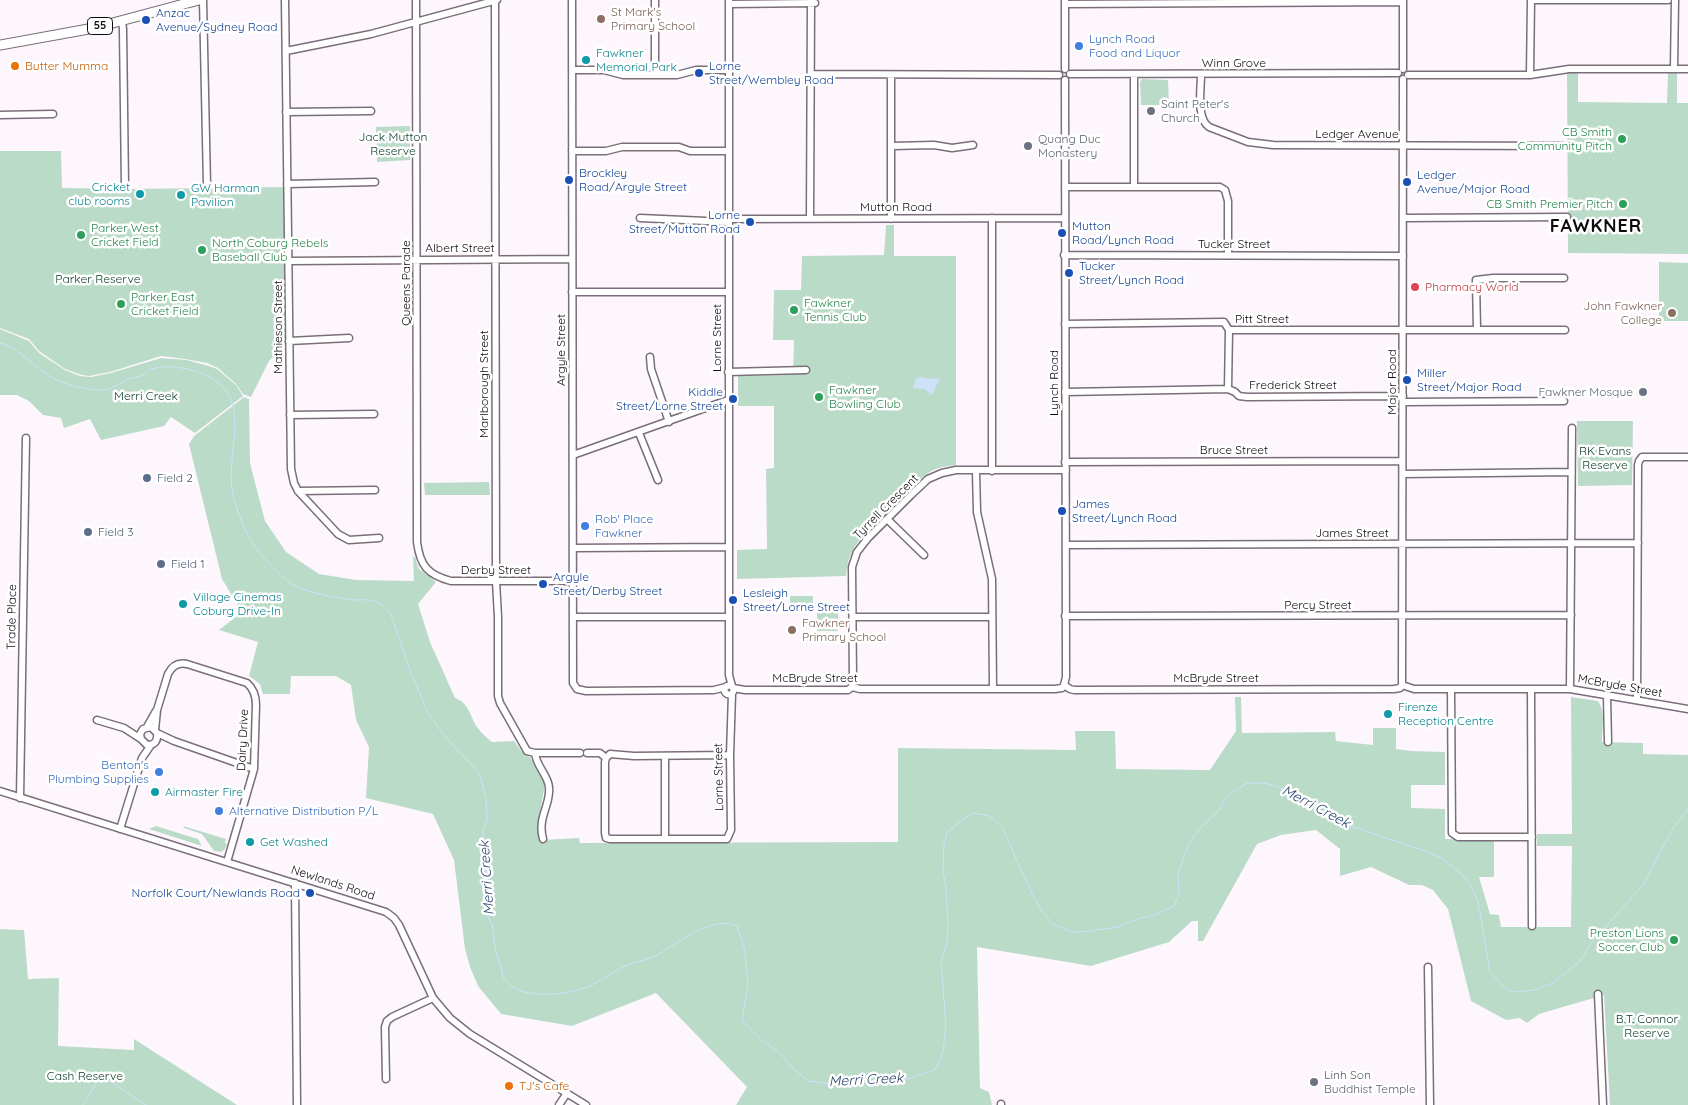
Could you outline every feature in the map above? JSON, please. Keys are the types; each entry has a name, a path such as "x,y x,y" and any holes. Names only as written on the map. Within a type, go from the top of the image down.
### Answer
{"highway":[{"name":"55","path":"0,45 83,30 122,21 172,4 199,0"}],"street":[{"path":"203,0 206,185"},
{"name":"Mathieson Street","path":"285,0 291,469 298,491 338,534 349,540 379,538"},
{"name":"Queens Parade","path":"416,0 417,542 418,553 424,565"},
{"path":"286,51 371,34 496,0"},
{"name":"Marlborough Street","path":"496,0 495,259 498,699 525,749 535,754"},
{"name":"Argyle Street","path":"572,0 573,683 577,689 586,691"},
{"path":"655,0 655,75"},
{"path":"1530,75 1531,0"},
{"path":"1535,0 1668,0"},
{"path":"1674,69 1675,0"},
{"path":"811,74 1060,75 1062,79 1068,77 1069,71 1065,69 1065,2 1403,1 1401,71 1399,77 1530,75 1569,69 1688,68"},
{"path":"729,2 813,4 810,219"},
{"name":"Lorne Street","path":"665,839 727,838 731,830 728,400 729,2"},
{"path":"122,21 125,187"},
{"path":"1060,75 1060,71 1065,69"},
{"path":"572,70 604,70 623,75 677,75 696,70 728,70"},
{"name":"Winn Grove","path":"1068,77 1134,74 1201,75 1401,71"},
{"path":"1134,74 1134,187"},
{"path":"891,75 891,219"},
{"name":"Ledger Avenue","path":"1201,75 1201,114 1205,124 1243,140 1273,145 1563,146"},
{"name":"Lynch Road","path":"1064,685 1066,677 1066,470 1064,218 1068,77"},
{"name":"Major Road","path":"1402,685 1404,616 1402,461 1403,146 1406,77"},
{"path":"286,112 371,111"},
{"path":"0,115 53,114"},
{"path":"892,146 934,145 952,148 973,146"},
{"path":"572,151 606,151 622,146 679,147 690,151 728,151"},
{"path":"287,184 375,182"},
{"path":"1065,187 1220,187 1225,190 1228,201 1228,255"},
{"path":"1403,218 1567,217"},
{"name":"Mutton Road","path":"640,218 729,220 1064,218"},
{"path":"992,218 992,471"},
{"name":"Tucker Street","path":"1064,255 1403,256"},
{"name":"Albert Street","path":"289,260 572,259"},
{"path":"1477,330 1476,280 1493,278 1564,278"},
{"path":"572,292 728,292"},
{"name":"Pitt Street","path":"1065,324 1224,322 1229,330 1565,330"},
{"path":"1228,389 1229,330"},
{"path":"290,341 349,338"},
{"path":"650,357 651,369 669,422"},
{"path":"728,372 806,370"},
{"name":"Frederick Street","path":"1065,392 1228,389 1239,396 1246,397 1564,401"},
{"path":"572,455 639,433 728,400"},
{"path":"290,415 374,414"},
{"path":"1570,689 1572,428"},
{"path":"639,433 658,480"},
{"name":"Trade Place","path":"20,798 26,438"},
{"path":"1637,700 1639,460 1642,458 1688,457"},
{"name":"Bruce Street","path":"1065,462 1402,461"},
{"name":"Tyrrell Crescent","path":"852,687 852,567 858,552 868,538 928,479 942,473 956,470 1066,470"},
{"path":"976,471 977,512 992,579 993,689"},
{"path":"1403,474 1571,472"},
{"path":"298,491 376,490"},
{"path":"887,519 924,555"},
{"name":"James Street","path":"1066,545 1638,543"},
{"path":"573,548 729,547"},
{"name":"Derby Street","path":"424,565 428,571 438,577 451,581 573,582"},
{"name":"Percy Street","path":"1065,616 1570,615"},
{"path":"573,617 729,617"},
{"path":"853,617 992,617"},
{"name":"Dairy Drive","path":"156,731 157,710 170,669 177,664 187,664 247,683 253,690 256,699 254,769 227,862"},
{"name":"McBryde Street","path":"586,691 848,690 852,687 860,689 1055,689 1062,688 1064,685 1074,690 1394,689 1400,688 1402,685 1414,689 1570,689 1688,709"},
{"path":"1451,689 1452,833 1458,837 1532,836"},
{"path":"1530,689 1532,926"},
{"path":"1607,696 1608,742"},
{"name":"Dairy Drive","path":"145,728 157,710"},
{"path":"97,720 124,728 151,727 174,741 254,769"},
{"path":"124,728 147,745 174,741"},
{"path":"120,829 142,758 140,734 145,728"},
{"path":"142,758 158,738 156,731"},
{"path":"543,839 541,826 549,788 535,754 584,753 600,754 606,758"},
{"path":"665,756 665,839 606,838 605,762 610,754 665,756 730,755"},
{"name":"Newlands Road","path":"0,791 386,912 399,925 433,998 450,1018 459,1026 586,1105"},
{"path":"295,883 297,1105"},
{"path":"1428,967 1430,1105"},
{"path":"1598,994 1603,1105"},
{"path":"386,1079 385,1027 387,1021 433,998"},
{"path":"559,1105 567,1093"}],"green space":[{"path":"1578,72 1578,102 1667,103 1668,73 1677,73 1677,103 1688,103 1688,254 1568,253 1567,73"},
{"path":"1142,79 1168,80 1169,105 1141,105 1140,82"},
{"name":"Jack Mutton Reserve","path":"410,126 410,160 377,162 376,127"},
{"name":"Parker Reserve","path":"0,151 61,151 62,188 285,187 287,343 269,361 251,397 243,394 236,384 218,368 207,363 185,359 161,356 110,372 89,376 82,375 65,369 39,351 29,339 0,328"},
{"path":"886,225 894,225 894,256 956,256 956,465 942,467 925,475 890,507 858,542 849,559 846,576 737,579 737,550 767,549 766,469 774,468 774,406 738,406 738,376 793,375 794,340 773,340 774,290 801,290 802,256 884,255"},
{"path":"1659,262 1688,263 1688,321 1659,321"},
{"name":"Merri Creek","path":"0,329 29,341 39,353 65,370 80,376 91,377 111,373 161,358 187,360 217,369 236,385 243,396 195,433 171,417 164,426 101,440 90,419 64,428 61,418 43,415 29,401 17,395 0,395"},
{"name":"B.T. Connor Reserve","path":"244,397 249,399 250,463 265,521 286,552 319,574 356,580 414,581 413,557 415,557 419,569 436,582 418,604 430,642 455,698 466,706 480,731 492,742 514,741 522,752 530,757 545,784 538,823 541,840 579,838 580,843 898,842 898,748 1076,750 1075,731 1115,731 1116,769 1210,770 1236,731 1235,697 1241,697 1242,733 1335,732 1336,741 1373,745 1373,728 1396,728 1396,749 1445,752 1445,785 1411,785 1411,808 1445,809 1445,839 1494,840 1494,877 1479,877 1490,914 1499,915 1501,927 1571,927 1572,846 1537,846 1537,834 1572,834 1571,697 1598,701 1603,715 1602,742 1643,743 1643,754 1688,755 1688,1105 1610,1105 1604,995 1539,1014 1527,1023 1520,1018 1506,1020 1471,1001 1448,909 1433,890 1422,885 1409,885 1371,867 1340,876 1340,849 1316,830 1281,835 1257,844 1203,941 1198,941 1198,921 1192,921 1169,942 1091,966 977,947 980,1088 989,1092 992,1105 736,1105 747,1087 656,993 572,1026 501,1014 478,986 470,967 465,949 454,860 433,814 366,798 369,747 356,720 351,685 336,676 291,676 290,694 263,694 260,684 249,676 258,642 219,630 242,612 222,579 189,444 194,436"},
{"name":"RK Evans Reserve","path":"1577,421 1633,421 1632,485 1578,486"},
{"path":"489,482 490,495 425,495 424,483"},
{"path":"790,596 813,596 813,606 790,607"},
{"path":"838,608 838,631 817,631 817,609"},
{"path":"156,826 198,839 202,846 149,829"},
{"path":"183,826 226,839 225,849 221,852 214,851 202,834"},
{"name":"Cash Reserve","path":"0,929 24,930 28,979 59,978 58,1046 134,1050 134,1039 237,1105 0,1105"}],"water":[{"path":"920,377 940,378 932,395 925,389 913,388 916,379"}],"waterway":[{"name":"Merri Creek","path":"0,343 17,351 54,378 85,389 108,389 131,378 144,375 149,370 174,367 192,370 209,376 226,391 232,404 235,418 231,481 233,495 241,521 254,545 280,575 297,587 330,596 355,600 372,600 386,609 391,615 408,665 428,713 443,734 479,773 486,797 487,819 483,832 483,855 487,874 487,914 492,925 496,952 503,977 509,983 516,989 529,993 557,994 576,991 600,981 625,966 653,957 706,927 717,924 737,926 744,946 748,985 742,1020 762,1041 778,1051 808,1081 839,1085 879,1080 901,1081 935,1070 943,1052 946,1025 941,962 947,943 948,926 946,888 943,872 944,844 947,832 972,813 990,816 1002,827 1031,892 1041,910 1053,924 1072,932 1090,931 1118,927 1137,919 1155,915 1174,906 1179,895 1178,874 1189,843 1201,827 1218,811 1227,796 1247,783 1265,783 1284,789 1342,823 1442,858 1459,872 1470,883 1478,902 1490,972 1508,991 1519,992 1534,990 1553,983 1581,960 1592,942 1643,885 1672,830 1688,809"},
{"path":"83,1105 101,1075 146,1105"}],"place":[{"name":"St Mark's Primary School","path":"601,19"},
{"name":"Anzac Avenue/Sydney Road","path":"146,20"},
{"name":"Lynch Road Food and Liquor","path":"1079,46"},
{"name":"Fawkner Memorial Park","path":"586,60"},
{"name":"Butter Mumma","path":"15,66"},
{"name":"Lorne Street/Wembley Road","path":"699,73"},
{"name":"Saint Peter's Church","path":"1151,111"},
{"name":"CB Smith Community Pitch","path":"1622,139"},
{"name":"Quang Duc Monastery","path":"1028,146"},
{"name":"Brockley Road/Argyle Street","path":"569,180"},
{"name":"Ledger Avenue/Major Road","path":"1407,182"},
{"name":"Cricket club rooms","path":"140,194"},
{"name":"GW Harman Pavilion","path":"181,195"},
{"name":"CB Smith Premier Pitch","path":"1623,204"},
{"name":"Lorne Street/Mutton Road","path":"750,222"},
{"name":"Mutton Road/Lynch Road","path":"1062,233"},
{"name":"Parker West Cricket Field","path":"81,235"},
{"name":"North Coburg Rebels Baseball Club","path":"202,250"},
{"name":"Tucker Street/Lynch Road","path":"1069,273"},
{"name":"Pharmacy World","path":"1415,287"},
{"name":"Parker East Cricket Field","path":"121,304"},
{"name":"Fawkner Tennis Club","path":"794,310"},
{"name":"John Fawkner College","path":"1672,313"},
{"name":"Miller Street/Major Road","path":"1407,380"},
{"name":"Fawkner Mosque","path":"1643,392"},
{"name":"Fawkner Bowling Club","path":"819,397"},
{"name":"Kiddle Street/Lorne Street","path":"733,399"},
{"name":"Field 2","path":"147,478"},
{"name":"James Street/Lynch Road","path":"1062,511"},
{"name":"Rob' Place Fawkner","path":"585,526"},
{"name":"Field 3","path":"88,532"},
{"name":"Field 1","path":"161,564"},
{"name":"Argyle Street/Derby Street","path":"543,584"},
{"name":"Lesleigh Street/Lorne Street","path":"733,600"},
{"name":"Village Cinemas Coburg Drive-In","path":"183,604"},
{"name":"Fawkner Primary School","path":"792,630"},
{"name":"Firenze Reception Centre","path":"1388,714"},
{"name":"Benton's Plumbing Supplies","path":"159,772"},
{"name":"Airmaster Fire","path":"155,792"},
{"name":"Alternative Distribution P/L","path":"219,811"},
{"name":"Get Washed","path":"250,842"},
{"name":"Norfolk Court/Newlands Road","path":"310,893"},
{"name":"Preston Lions Soccer Club","path":"1674,940"},
{"name":"Linh Son Buddhist Temple","path":"1314,1082"},
{"name":"TJ's Cafe","path":"509,1086"}],"district":[{"name":"FAWKNER","path":"1596,227"}]}
